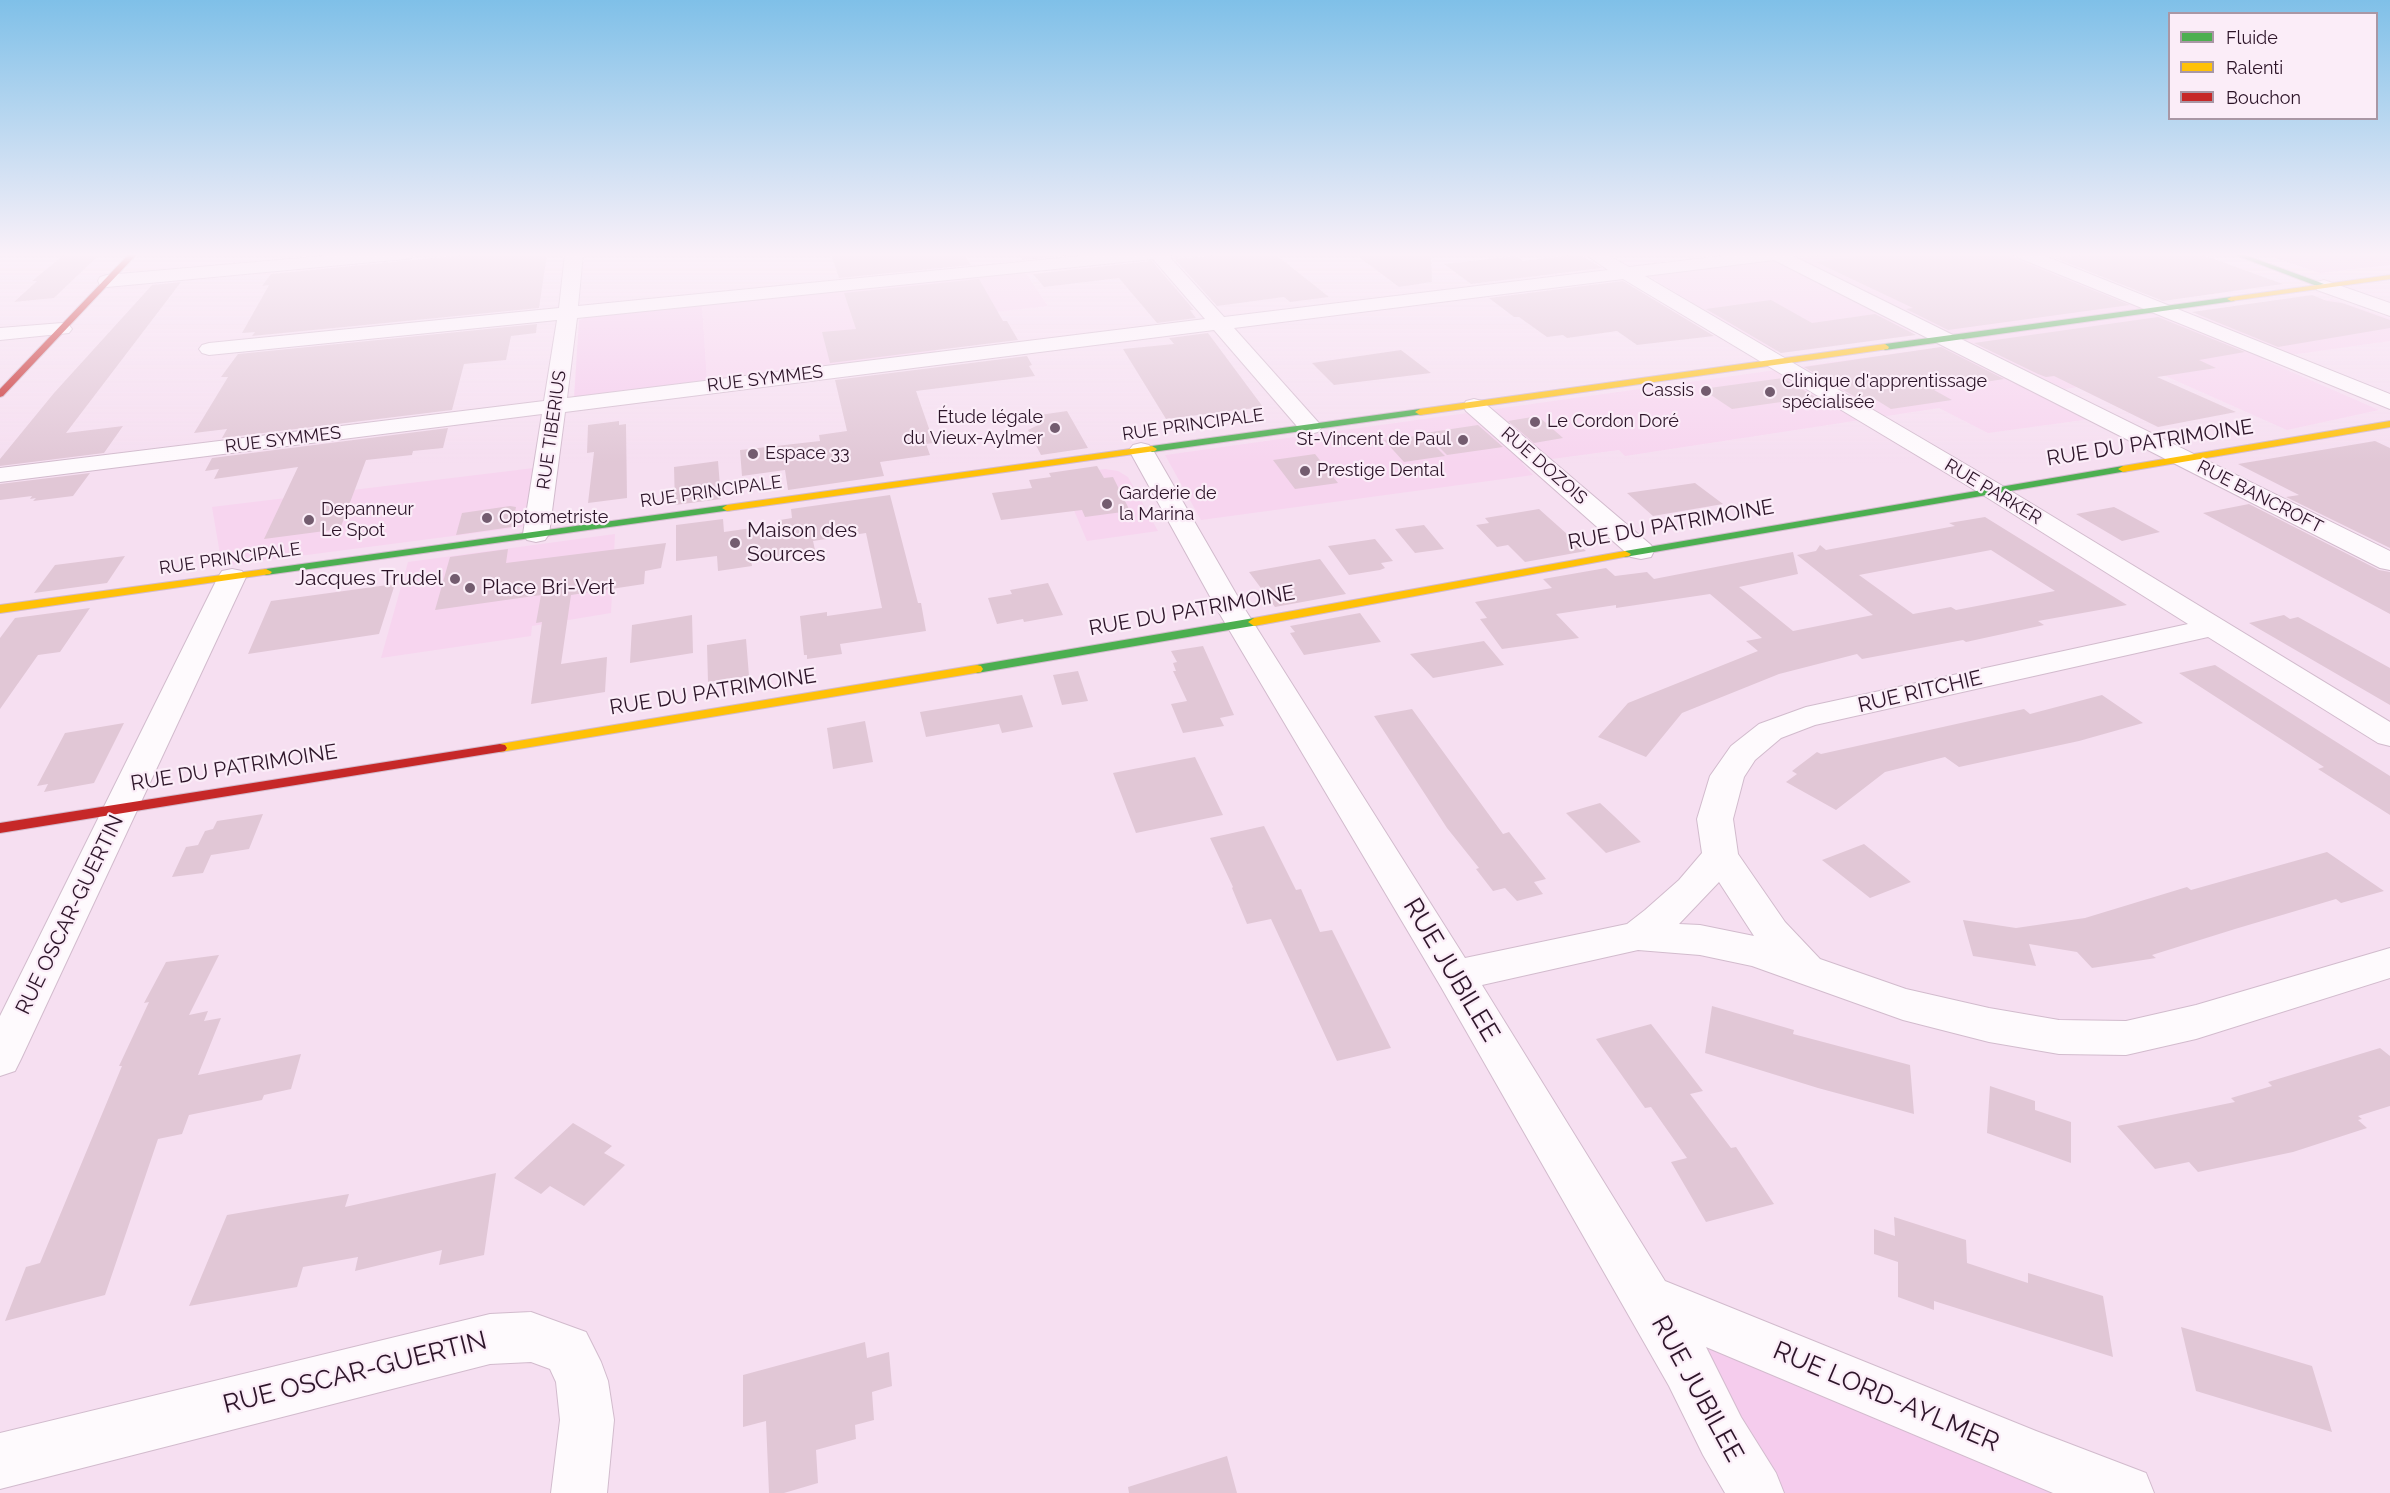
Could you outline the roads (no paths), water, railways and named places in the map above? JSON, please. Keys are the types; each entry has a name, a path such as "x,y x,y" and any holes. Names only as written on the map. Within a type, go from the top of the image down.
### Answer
{"street":[{"path":"0,394 66,324"},
{"path":"209,349 462,324"},
{"name":"RUE TIBERIUS","path":"536,534 566,324"},
{"path":"1218,324 1310,427"},
{"name":"RUE SYMMES","path":"0,475 1218,324"},
{"name":"RUE PARKER","path":"1711,324 1992,490 2390,736"},
{"name":"RUE BANCROFT","path":"1917,324 2390,562"},
{"name":"RUE PRINCIPALE","path":"0,609 1141,450 1474,406 2052,324"},
{"path":"2196,324 2390,402"},
{"path":"0,334 62,328"},
{"name":"RUE DOZOIS","path":"1474,406 1641,550"},
{"name":"RUE DU PATRIMOINE","path":"0,828 638,726 1240,625 1641,550 2390,424"},
{"name":"RUE JUBILEE","path":"1141,450 1240,625 1455,976 1688,1367 1722,1436 1756,1493"},
{"name":"RUE OSCAR-GUERTIN","path":"0,1059 232,577"},
{"name":"RUE RITCHIE","path":"1809,969 1771,932 1720,855 1715,819 1727,776 1743,753 1770,731 1806,717 2212,627"},
{"path":"1638,936 1692,889 1720,855"},
{"path":"1455,976 1638,936 1712,942 1757,952 1903,1004 1989,1025 2059,1037 2126,1038 2196,1022 2390,963"},
{"name":"RUE LORD-AYLMER","path":"1647,1298 2036,1459 2126,1493"},
{"name":"RUE OSCAR-GUERTIN","path":"0,1461 490,1339 531,1336 568,1350 582,1382 586,1420 579,1493"}],"place":[{"name":"Cassis","path":"1706,391"},
{"name":"Clinique d'apprentissage spécialisée","path":"1770,392"},
{"name":"Le Cordon Doré","path":"1535,422"},
{"name":"Étude légale du Vieux-Aylmer","path":"1055,428"},
{"name":"St-Vincent de Paul","path":"1463,440"},
{"name":"Espace 33","path":"753,454"},
{"name":"Prestige Dental","path":"1305,471"},
{"name":"Garderie de la Marina","path":"1107,504"},
{"name":"Optometriste","path":"487,518"},
{"name":"Depanneur Le Spot","path":"309,520"},
{"name":"Maison des Sources","path":"735,543"},
{"name":"Jacques Trudel","path":"455,579"},
{"name":"Place Bri-Vert","path":"470,588"}]}
